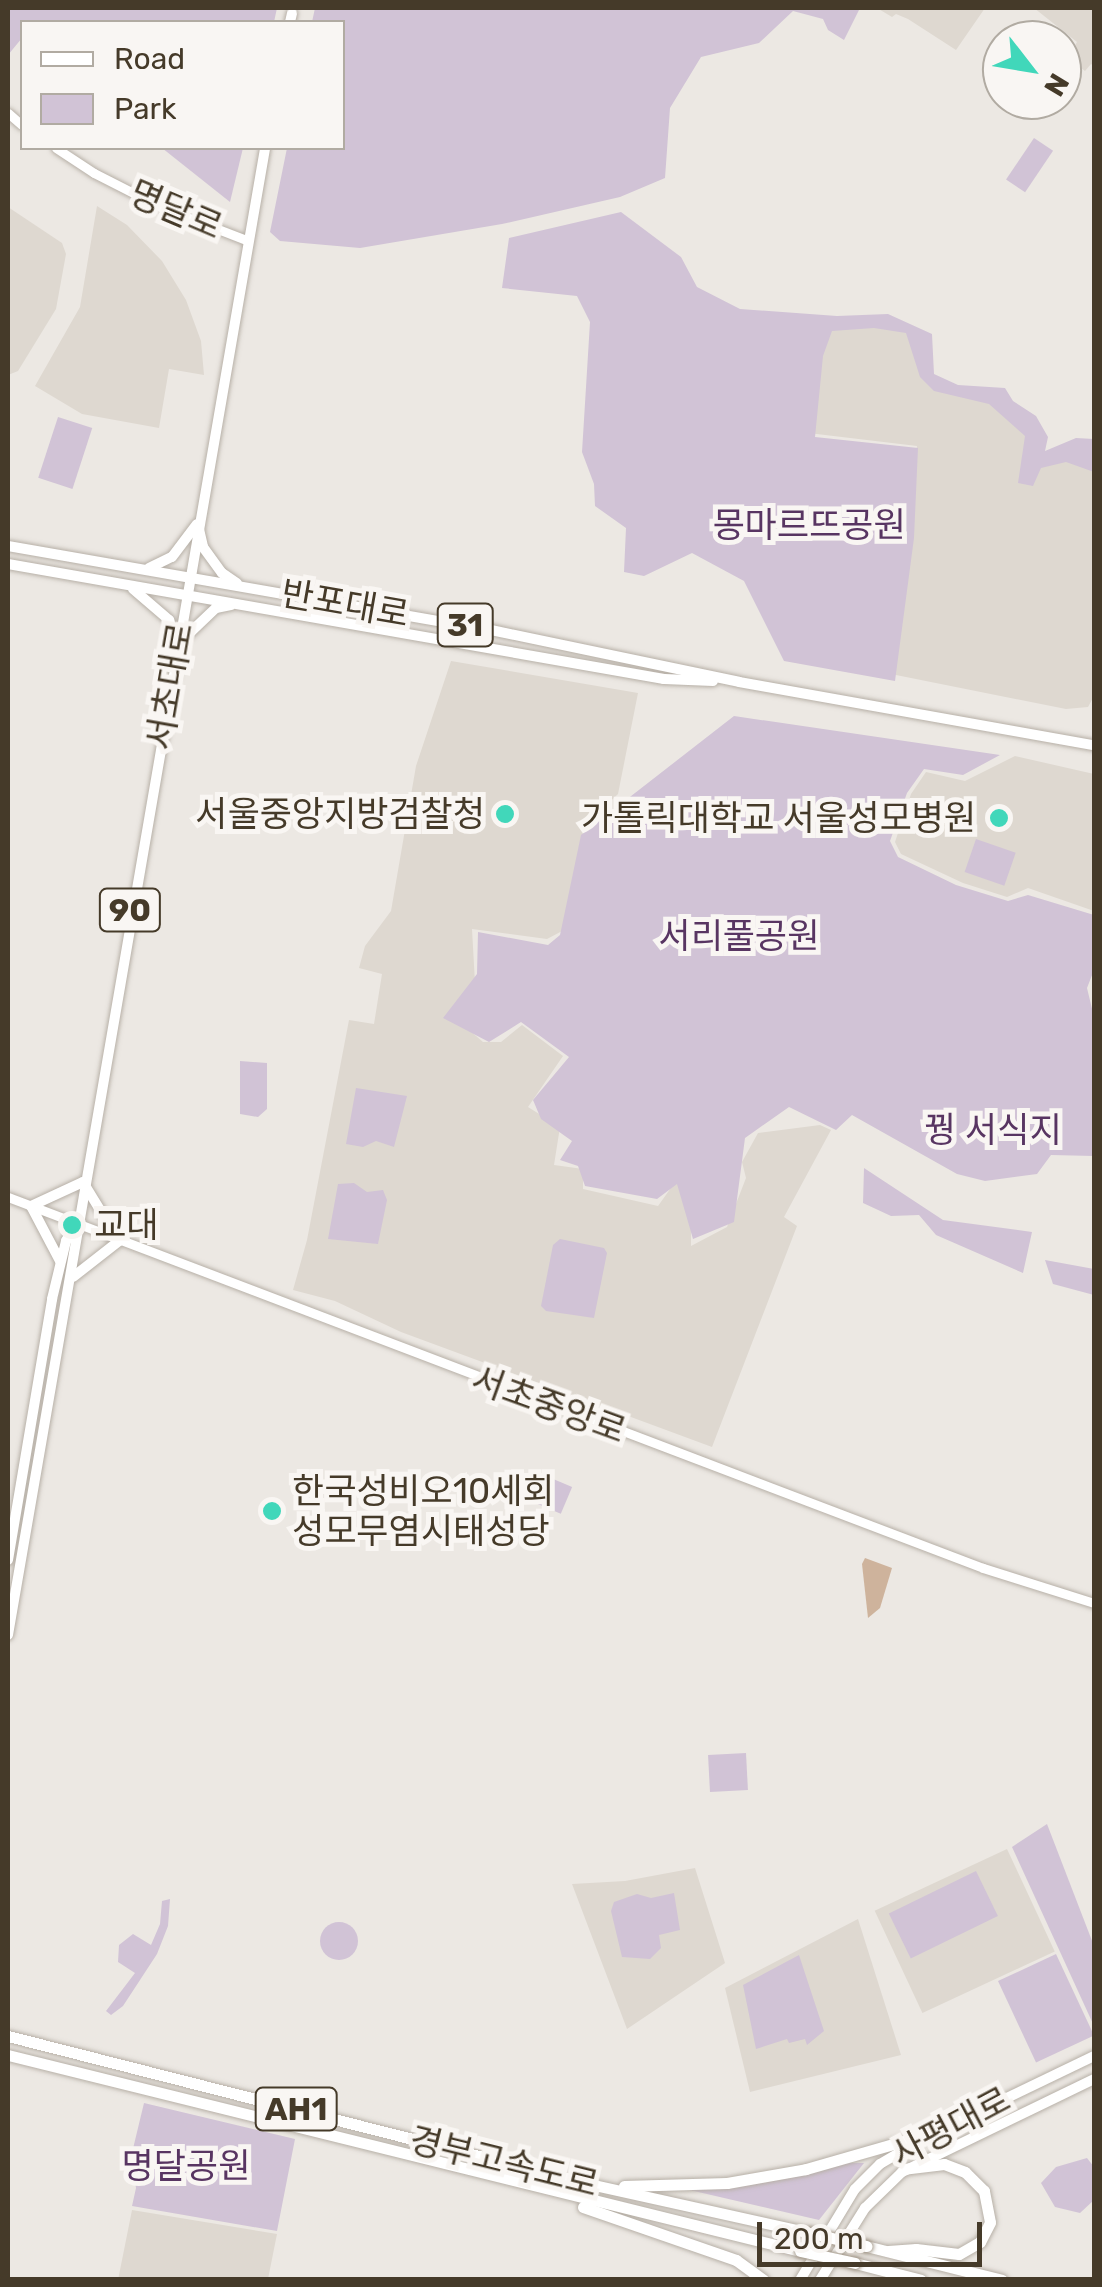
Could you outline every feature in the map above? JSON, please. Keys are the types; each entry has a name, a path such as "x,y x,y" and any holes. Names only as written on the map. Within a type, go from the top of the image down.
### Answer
{"highway":[{"name":"경부고속도로","path":"8,2036 585,2182 1002,2280"},
{"name":"경부고속도로","path":"8,2055 517,2184 922,2280"},
{"path":"585,2182 643,2187 726,2183 846,2160 942,2130"},
{"path":"888,2251 916,2248 959,2254 980,2242 990,2222 984,2191 965,2172 933,2164 906,2169"},
{"path":"517,2184 721,2254 752,2267 764,2280"},
{"path":"861,2264 887,2280"}],"main road":[{"name":"명달로","path":"59,150 162,208 246,240"},
{"name":"서초대로","path":"8,1635 72,1278 83,1182 265,150"},
{"path":"143,568 172,558 198,523"},
{"path":"198,523 203,547 222,573 240,585"},
{"name":"반포대로","path":"8,546 516,634 739,682 1094,745"},
{"name":"반포대로","path":"8,564 664,679 739,682"},
{"path":"127,585 147,596 169,620 177,645 216,608 236,604"},
{"path":"60,1262 30,1206 83,1182 120,1240 72,1278"},
{"name":"서초중앙로","path":"8,1197 983,1568 1094,1603"},
{"name":"서초대로","path":"8,1560 60,1262 76,1224"},
{"name":"사평대로","path":"800,2280 855,2189 891,2156 1094,2056"},
{"path":"820,2280 864,2208 906,2169 1094,2079"}],"shaded area":[{"path":"877,8 985,8 956,50 908,19 896,14 892,17"},
{"path":"1034,8 1094,8 1094,66 1082,69 1082,20 1049,20"},
{"path":"97,206 127,225 162,261 186,300 201,341 204,375 169,369 159,428 82,414 35,386 80,307"},
{"path":"8,207 62,243 66,254 56,309 18,371 8,375"},
{"path":"833,319 921,333 935,384 993,398 1031,426 1026,454 1094,466 1094,696 1088,707 1066,709 891,674 890,648 917,446 800,432"},
{"path":"451,661 638,693 618,794 588,823 566,929 547,939 472,929 475,983 453,1016 483,1042 501,1042 522,1025 563,1056 528,1107 560,1127 554,1165 583,1169 583,1189 658,1206 678,1178 691,1198 691,1246 727,1227 746,1178 742,1162 758,1133 820,1125 831,1130 784,1217 797,1226 712,1447 401,1332 335,1301 293,1290 307,1240 349,1020 374,1024 382,974 359,968 365,946 391,911 416,766"},
{"name":"가톨릭대학교 서울성모병원","path":"1015,756 1094,774 1094,911 1028,888 1007,897 963,883 901,854 895,842 911,794 926,772 965,781"},
{"path":"865,1558 892,1568 880,1608 868,1618 862,1564"},
{"path":"1007,1849 1055,1951 922,2013 875,1911"},
{"path":"695,1868 725,1963 627,2029 572,1884 625,1881"},
{"path":"858,1919 901,2055 750,2092 725,1988"},
{"path":"132,2210 277,2234 268,2279 118,2280"}],"green space":[{"path":"8,8 277,8 274,20 20,20 20,40 8,55"},
{"path":"315,8 860,8 844,40 828,30 823,19 793,11 759,43 701,57 670,108 665,178 620,197 502,224 360,248 280,241 270,232 287,150 345,150 345,20 312,20"},
{"path":"1034,138 1053,151 1025,192 1006,179"},
{"path":"165,150 243,150 230,202"},
{"name":"몽마르뜨공원","path":"621,212 681,257 697,287 740,309 837,316 888,314 932,334 934,374 958,385 1005,388 1013,401 1036,416 1048,437 1045,451 1076,438 1094,439 1094,472 1066,462 1041,468 1033,486 1018,483 1025,436 989,404 934,391 920,377 906,333 874,328 832,331 823,356 815,437 918,448 914,538 895,681 784,661 744,581 692,553 644,576 624,572 626,528 595,506 594,484 582,452 590,322 577,296 502,288 509,238"},
{"path":"58,417 92,428 72,489 38,478"},
{"name":"서리풀공원","path":"734,716 1000,755 963,775 924,769 907,793 890,841 898,857 956,885 1008,901 1028,895 1094,915 1094,970 1087,988 1094,1017 1094,1156 1051,1155 1037,1174 985,1181 957,1174 852,1115 836,1130 789,1107 745,1138 734,1222 693,1239 677,1184 657,1199 585,1186 578,1166 560,1160 572,1141 541,1119 533,1100 569,1057 521,1022 489,1042 443,1018 477,974 478,932 548,945 560,935 581,835"},
{"path":"976,839 1016,853 1004,886 965,872"},
{"path":"240,1061 267,1063 267,1109 258,1117 240,1114"},
{"path":"356,1088 407,1096 394,1147 376,1141 363,1147 346,1144"},
{"path":"864,1168 943,1220 1032,1232 1023,1273 936,1235 919,1215 891,1216 863,1203"},
{"path":"354,1183 367,1192 383,1190 387,1200 378,1244 328,1239 338,1184"},
{"path":"560,1239 604,1248 607,1253 594,1318 546,1311 541,1306 553,1245"},
{"path":"1045,1260 1094,1269 1094,1295 1053,1284"},
{"path":"539,1473 572,1487 561,1514 528,1500"},
{"path":"746,1753 748,1790 710,1792 708,1755"},
{"path":"1047,1824 1094,1946 1094,2026 1012,1847"},
{"path":"976,1871 998,1916 911,1958 889,1914"},
{"path":"674,1893 680,1930 659,1935 661,1948 650,1959 622,1957 611,1911 614,1902 637,1894 651,1898"},
{"path":"170,1899 168,1926 157,1954 123,2006 111,2015 106,2011 135,1973 118,1962 119,1945 133,1934 151,1945 160,1924 162,1901"},
{"path":"339,1922 352,1928 358,1941 352,1954 339,1960 326,1954 320,1941 326,1928"},
{"path":"1056,1954 1094,2036 1036,2063 998,1981"},
{"path":"799,1955 824,2031 807,2045 805,2039 789,2043 787,2039 756,2049 743,1985"},
{"name":"명달공원","path":"144,2103 295,2139 277,2231 132,2206 136,2188 131,2157"},
{"path":"1087,2158 1094,2167 1094,2200 1080,2213 1055,2207 1041,2183 1056,2167"},
{"path":"864,2163 819,2220 681,2188"}],"place":[{"name":"서울중앙지방검찰청","path":"505,814"},
{"name":"가톨릭대학교 서울성모병원","path":"999,818"},
{"name":"교대","path":"72,1225"},
{"name":"한국성비오10세회 성모무염시태성당","path":"272,1511"}],"park label":[{"name":"꿩 서식지","path":"993,1130"}]}
